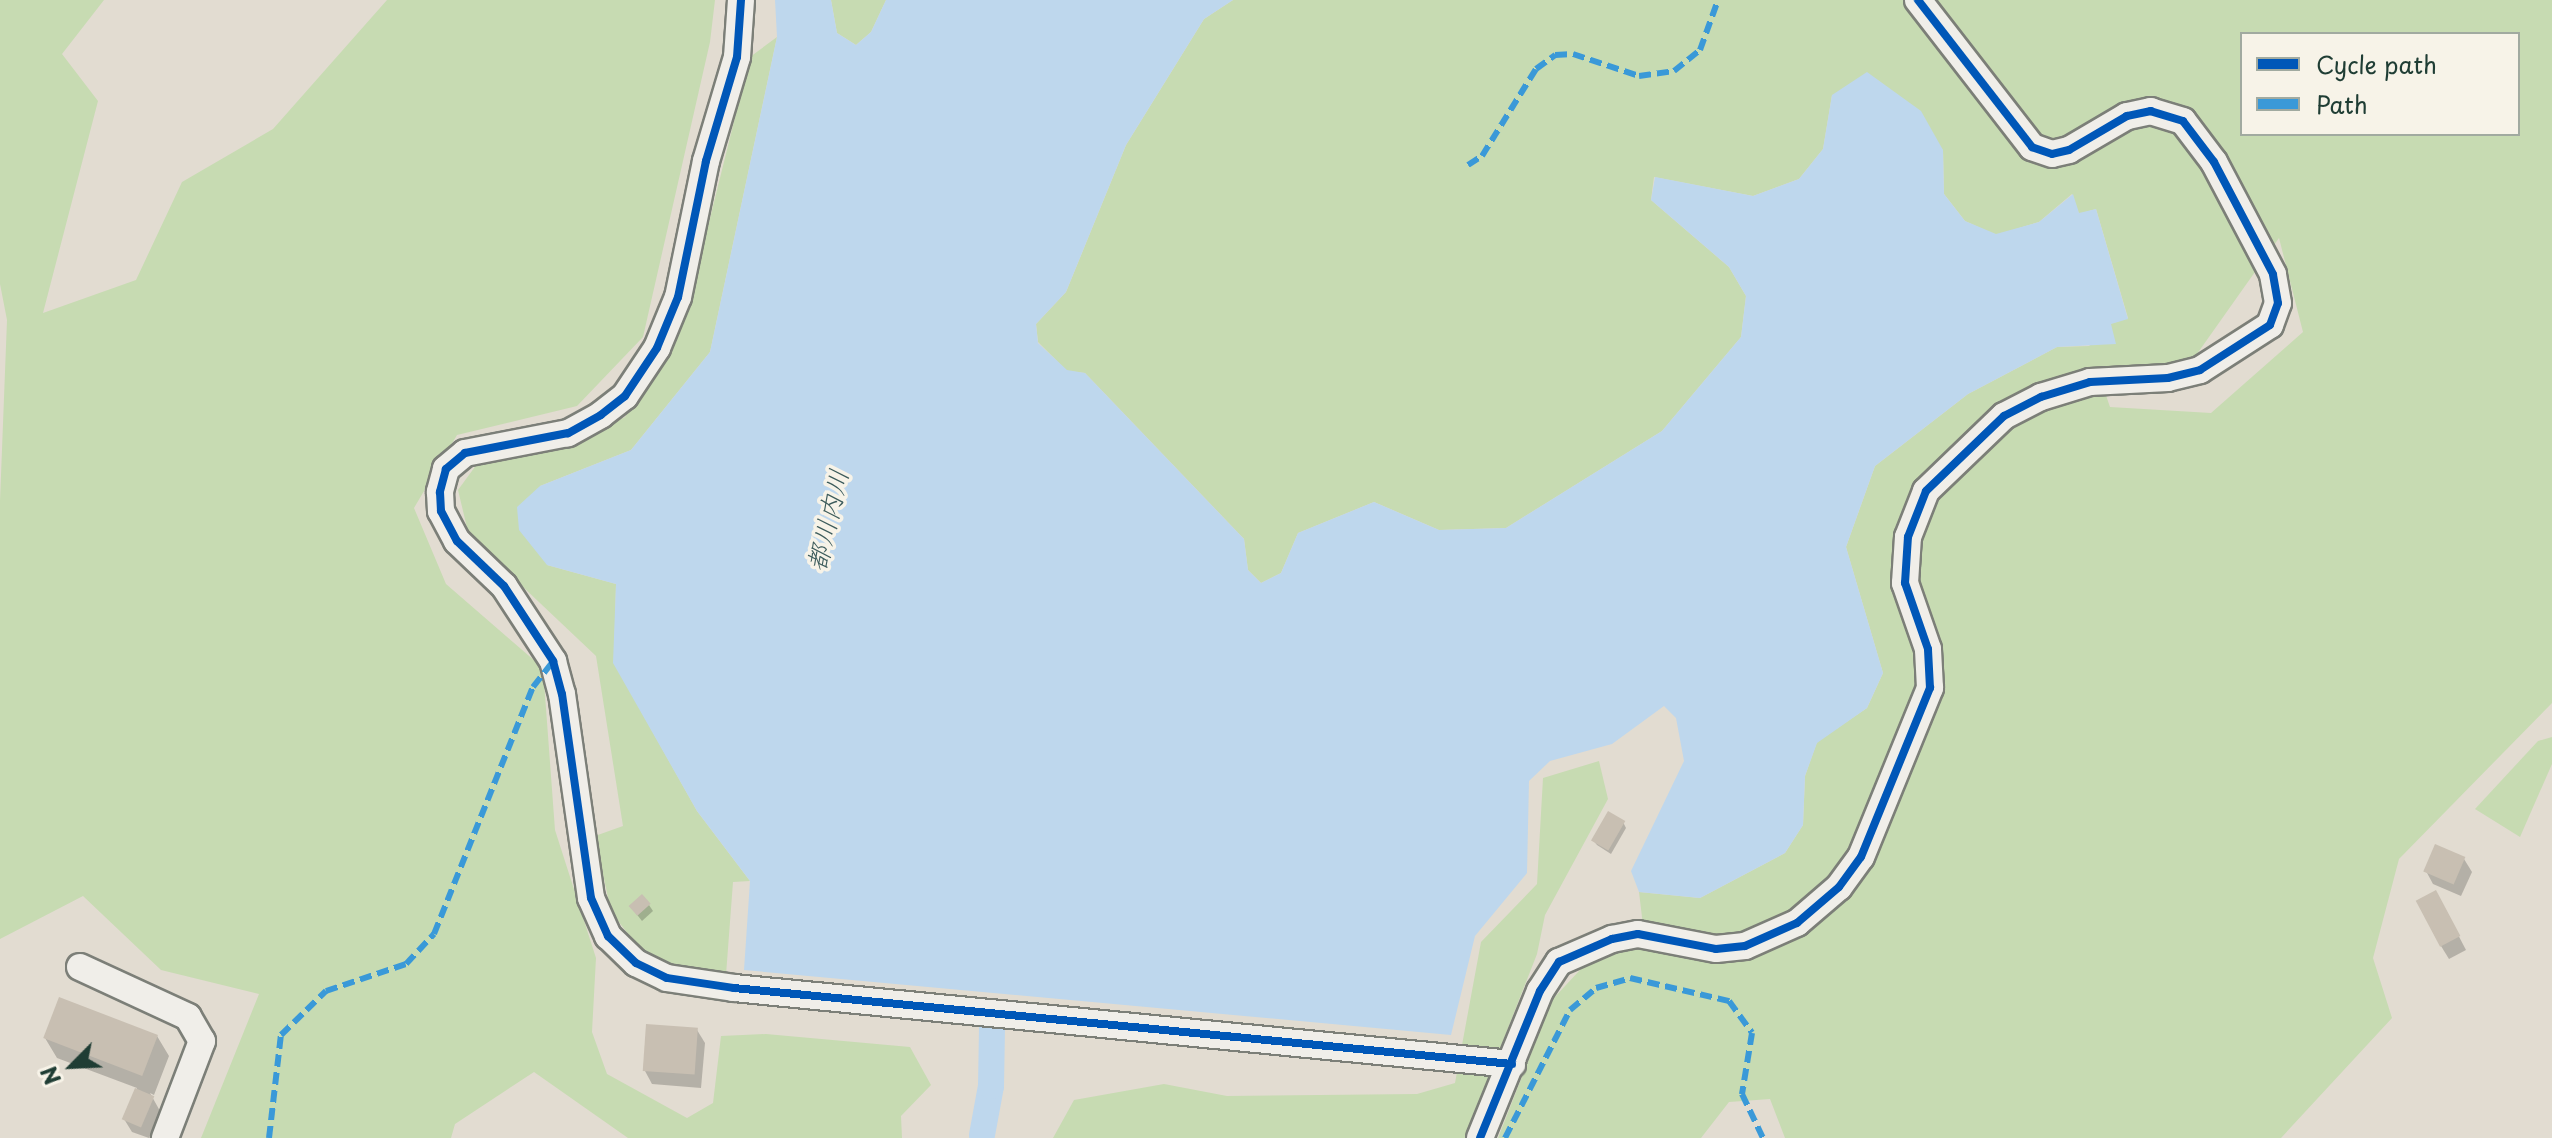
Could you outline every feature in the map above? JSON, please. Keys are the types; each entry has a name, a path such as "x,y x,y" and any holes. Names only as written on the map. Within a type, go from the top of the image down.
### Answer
{"street":[{"path":"741,0 737,57 706,161 678,297 657,348 625,396 601,415 568,433 465,453 446,469 440,492 441,511 457,541 504,586 553,661 562,694 591,898 608,936 636,963 667,978 734,988 1512,1064"},
{"path":"1480,1138 1540,991 1559,962 1612,939 1638,934 1716,949 1745,946 1797,923 1839,887 1861,857 1930,688 1928,649 1905,583 1908,537 1926,491 2004,416 2041,397 2090,382 2168,378 2200,370 2270,325 2278,303 2273,274 2214,162 2183,121 2151,111 2127,116 2069,150 2052,154 2032,147 1918,0"},
{"path":"80,967 188,1017 202,1041 165,1138"}],"green space":[{"path":"0,0 104,0 62,54 98,101 43,313 136,280 182,182 273,129 387,0 715,0 710,42 643,337 577,406 457,435 414,508 446,584 543,668 555,830 596,958 592,1032 607,1074 687,1118 713,1103 721,1036 766,1034 910,1047 931,1085 901,1116 902,1138 628,1138 534,1072 455,1124 451,1138 201,1138 259,994 161,970 83,896 0,939 0,501 7,320 0,284"},
{"path":"831,0 886,0 871,32 856,45 837,33"},
{"path":"1233,0 2552,0 2552,703 2399,859 2373,958 2392,1018 2281,1138 1785,1138 1770,1099 1729,1102 1701,1138 1498,1138 1552,1000 1593,956 1644,934 1639,892 1700,898 1785,853 1803,825 1805,776 1817,742 1867,708 1883,673 1846,547 1875,466 1968,394 2057,347 2089,346 2110,324 2128,318 2096,209 2079,214 2072,194 2039,222 1996,235 1965,221 1944,194 1943,150 1832,95 1823,149 1799,179 1753,196 1654,177 1651,200 1729,267 1746,296 1741,337 1662,431 1506,528 1439,530 1374,502 1298,533 1281,573 1261,583 1248,570 1244,539 1085,373 1067,371 1038,342 1036,324 1066,292 1126,145 1204,19","holes":["2279,238 2303,332 2211,413 2110,407 2098,372 2192,361"]},
{"path":"777,37 710,352 631,450 540,486 547,565 616,584 614,663 697,811 750,881 733,882 726,975 650,962 611,912 595,836 623,826 596,656 469,536 458,490 477,464 560,448 625,417 685,319 750,57"},
{"path":"2552,737 2552,764 2520,837 2475,809 2538,741"},
{"path":"1599,761 1608,799 1545,915 1537,954 1465,1138 1053,1138 1074,1100 1164,1084 1227,1096 1417,1094 1455,1083 1481,942 1537,884 1543,778"}],"water":[{"path":"775,0 831,0 837,33 856,45 871,32 886,0 1233,0 1204,19 1126,145 1066,292 1036,324 1038,343 1067,370 1085,373 1244,539 1248,570 1261,583 1281,573 1298,533 1374,502 1439,530 1506,528 1662,431 1741,337 1746,296 1729,267 1651,200 1655,177 1753,196 1799,179 1823,149 1832,95 1867,72 1921,111 1943,150 1944,194 1965,221 1996,234 2039,222 2073,194 2079,213 2096,209 2128,319 2111,324 2116,344 2057,347 1968,394 1875,466 1846,547 1883,673 1867,708 1817,743 1805,776 1803,825 1785,853 1700,898 1639,892 1631,871 1684,761 1676,718 1664,706 1612,744 1550,761 1529,781 1527,873 1475,936 1451,1035 744,970 750,881 697,811 613,663 616,584 547,565 519,530 517,507 540,486 631,450 710,352 777,37"}],"building":[{"path":"1608,811 1625,821 1608,850 1591,840"},
{"path":"2435,844 2465,857 2454,885 2423,872"},
{"path":"2436,890 2460,936 2440,947 2416,901"},
{"path":"642,894 651,904 637,916 629,906"},
{"path":"59,997 158,1035 142,1076 43,1038"},
{"path":"646,1024 698,1028 695,1075 643,1071"},
{"path":"135,1088 154,1096 141,1128 122,1119"}],"waterway":[{"name":"都川内川","path":"982,1135 991,1086 992,1027"}],"marked path":[{"path":"1468,165 1482,156 1536,69 1555,55 1573,54 1639,76 1674,71 1700,50 1718,0"},
{"path":"269,1138 281,1035 326,991 406,964 434,934 533,687 553,661"},
{"path":"1505,1138 1570,1010 1596,988 1630,978 1729,1001 1752,1033 1742,1094 1763,1138"}],"cycle path":[{"path":"741,0 737,57 706,161 678,297 657,348 625,396 601,415 568,433 465,453 446,469 440,492 441,511 457,541 504,586 553,661 562,694 591,898 608,936 636,963 667,978 734,988 1512,1064"},
{"path":"1480,1138 1540,991 1559,962 1612,939 1638,934 1716,949 1745,946 1797,923 1839,887 1861,857 1930,688 1928,649 1905,583 1908,537 1926,491 2004,416 2041,397 2090,382 2168,378 2200,370 2270,325 2278,303 2273,274 2214,162 2183,121 2151,111 2127,116 2069,150 2052,154 2032,147 1918,0"}]}
